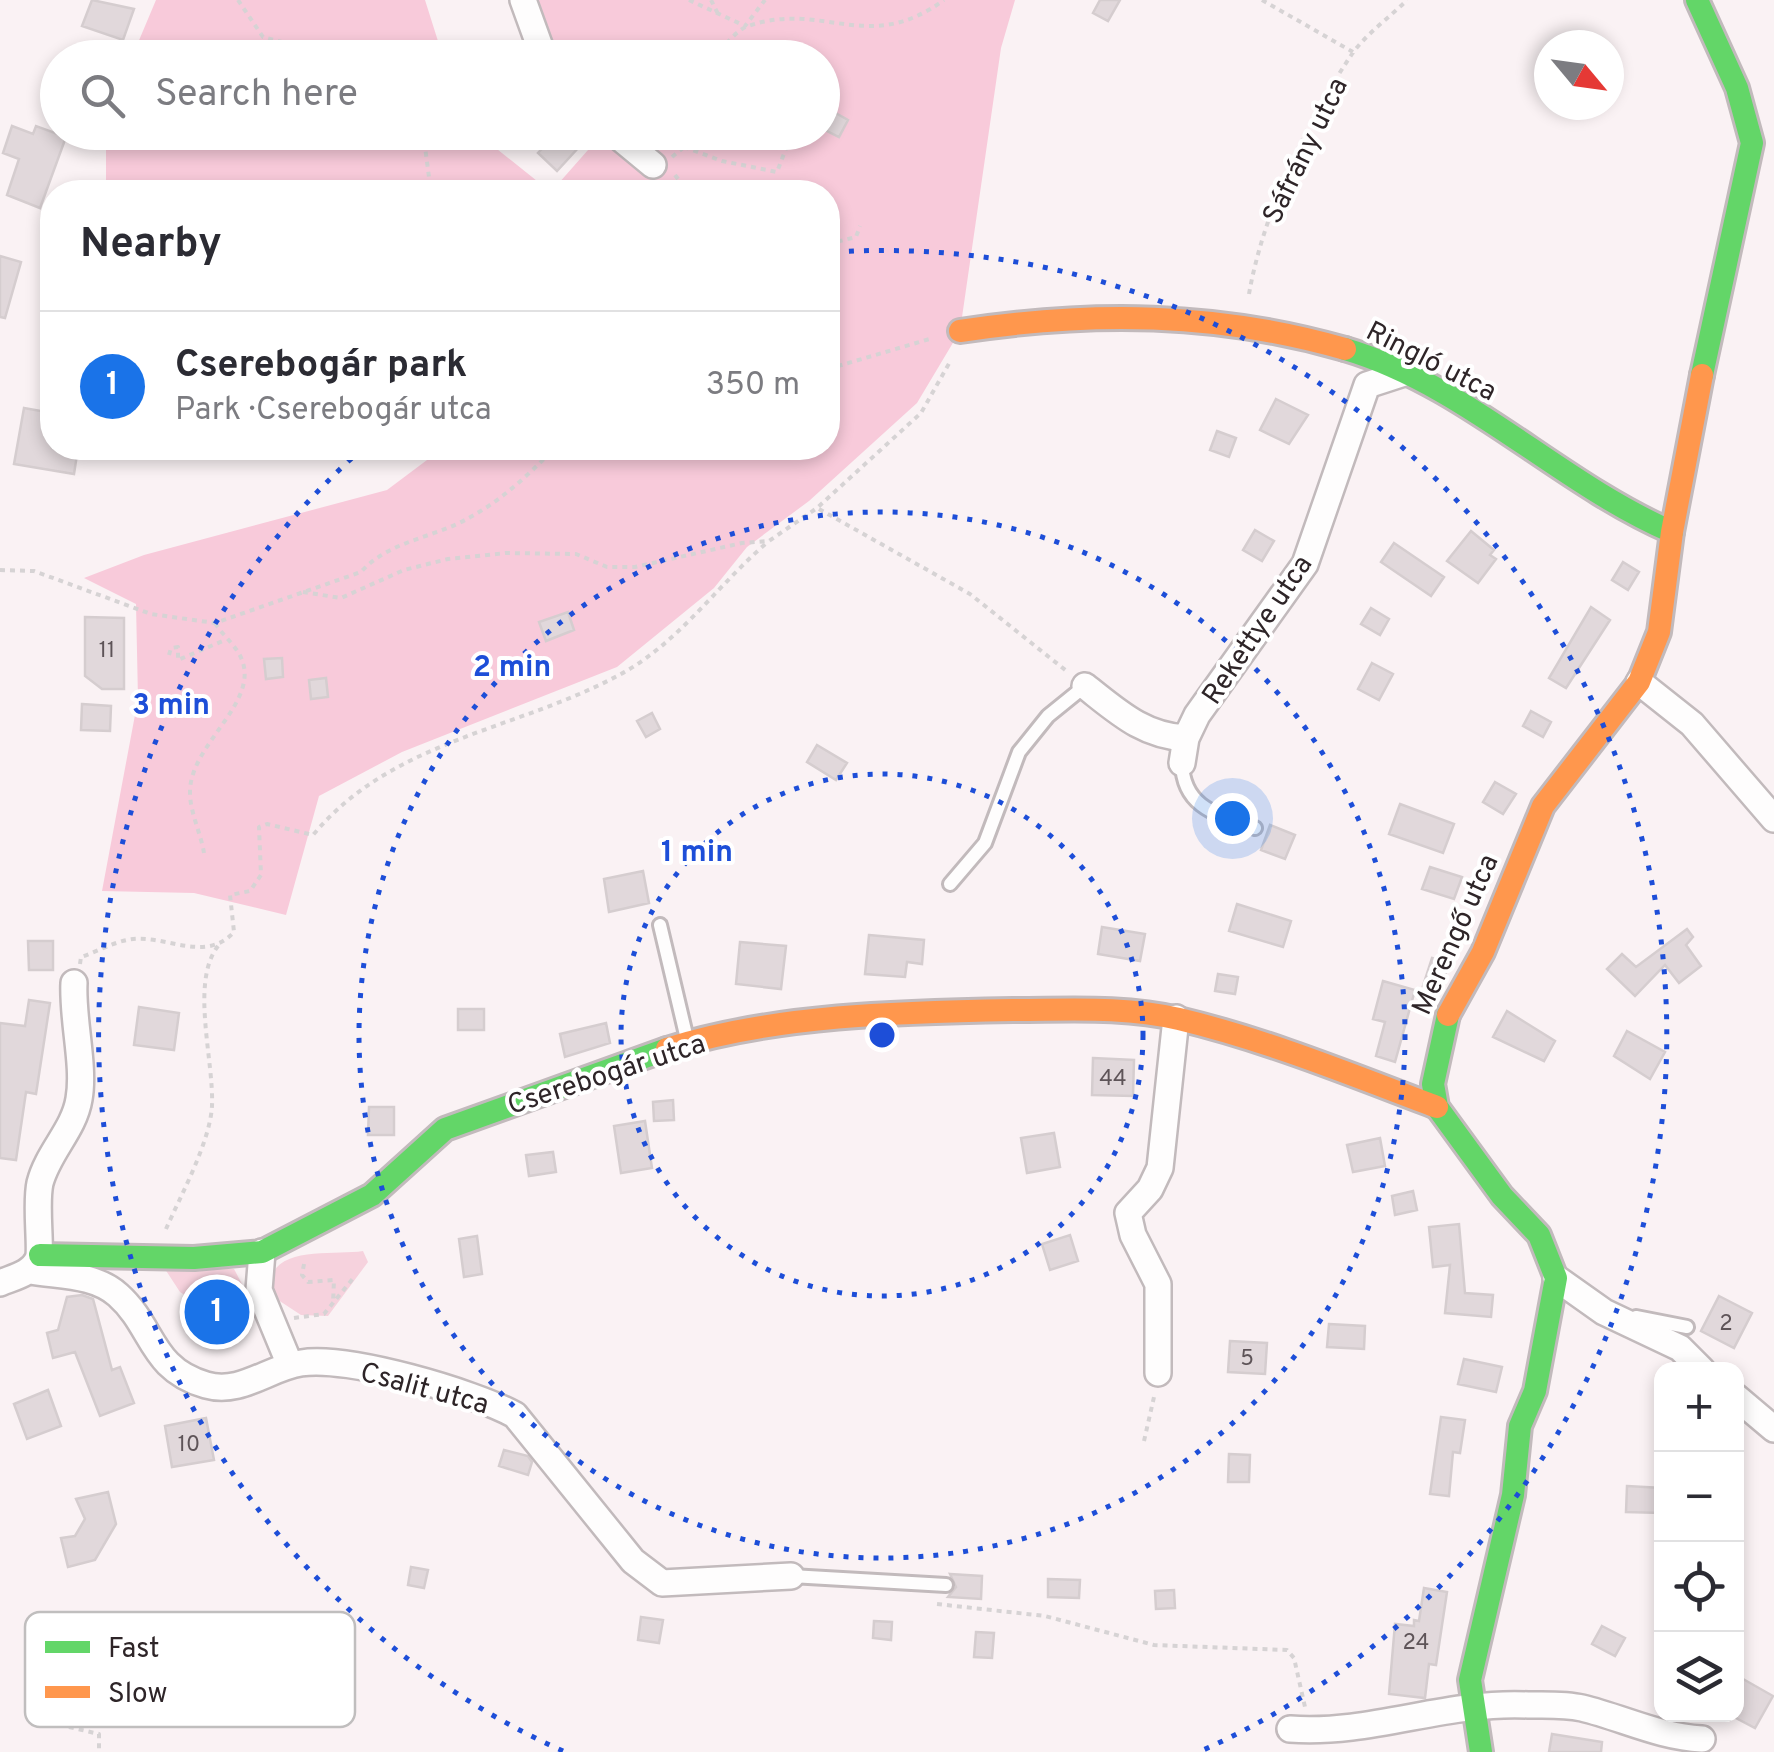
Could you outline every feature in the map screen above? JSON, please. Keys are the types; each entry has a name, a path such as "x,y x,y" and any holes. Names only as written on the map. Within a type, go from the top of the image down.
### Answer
{"street":[{"path":"523,0 537,40"},
{"name":"Merengő utca","path":"1437,1107 1433,1084 1444,1022 1483,952 1542,806 1639,682 1659,632 1672,532 1722,267 1750,167 1748,121 1697,0"},
{"path":"634,150 653,165"},
{"name":"Ringló utca","path":"960,332 1057,316 1244,323 1328,343 1404,373 1472,409 1551,468 1628,514 1672,532"},
{"name":"Rekettye utca","path":"1184,750 1198,715 1305,564 1367,385 1404,373"},
{"path":"1639,682 1692,724 1774,819"},
{"path":"1085,686 1135,726 1184,750"},
{"path":"35,1263 34,1216 40,1180 73,1120 80,1096 73,1022 74,983"},
{"name":"Cserebogár utca","path":"0,1283 35,1263 262,1252 372,1195 455,1124 605,1068 688,1042 903,1012 1108,1009 1176,1018 1268,1044 1437,1107"},
{"path":"1158,1373 1158,1284 1133,1234 1128,1213 1150,1189 1160,1168 1176,1018"},
{"path":"1437,1107 1502,1196 1539,1235 1556,1278 1535,1392 1520,1426 1513,1495 1470,1680 1470,1705 1480,1752"},
{"path":"262,1252 258,1290 290,1365"},
{"name":"Csalit utca","path":"35,1263 90,1280 117,1294 161,1360 195,1382 215,1388 240,1385 290,1365 323,1363 424,1381 488,1400 514,1414 633,1562 662,1582 791,1576"},
{"path":"1556,1278 1604,1312 1680,1348 1694,1362"},
{"path":"1744,1405 1774,1430"},
{"path":"1302,1730 1347,1731 1470,1705 1572,1706 1675,1738 1702,1738"}],"lane":[{"path":"950,884 985,843 1019,752 1048,716 1085,686"},
{"path":"1184,750 1186,789 1194,802 1255,828"},
{"path":"660,924 688,1042"},
{"path":"1604,1312 1687,1326"},
{"path":"791,1576 946,1585"}],"path":[{"path":"238,0 263,37 274,40"},
{"path":"689,0 745,26 810,19 867,27 901,25 944,0"},
{"path":"711,0 718,14"},
{"path":"731,40 766,0"},
{"path":"1262,0 1354,52"},
{"name":"Sáfrány utca","path":"1244,323 1257,250 1290,168 1354,52 1407,0"},
{"path":"425,150 429,180"},
{"path":"692,150 722,161 777,172 785,150"},
{"path":"840,241 856,238 860,226"},
{"path":"840,366 960,332"},
{"path":"161,1258 160,1242 190,1175 212,1109 205,981 208,960 234,932 230,895 250,891 261,875 259,827 268,824 313,835 354,791 434,748 624,672 690,620 766,540 817,508 921,413 942,382 960,332"},
{"path":"0,570 34,571 151,614 215,623 361,572 376,556 458,524 509,494 543,460"},
{"path":"817,508 970,594 1085,686"},
{"path":"303,592 341,598 404,570 448,559 506,553 576,554 607,567 635,567 766,540"},
{"path":"204,854 189,791 205,746 239,702 245,680 242,660 215,623"},
{"path":"169,655 171,648 178,647 178,660 192,657 225,640"},
{"path":"74,983 82,957 129,938 206,948 218,945"},
{"path":"304,1262 302,1275 308,1282 334,1280 333,1304"},
{"path":"293,1318 324,1314 355,1276"},
{"path":"206,1280 213,1328 248,1294 258,1290"},
{"path":"1144,1440 1158,1373"},
{"path":"924,1602 1045,1616 1154,1644 1286,1650 1294,1658 1302,1730"},
{"path":"69,1727 99,1734 99,1752"}],"shaded area":[{"path":"156,0 425,0 438,40 139,40"},
{"path":"535,0 1015,0 1001,48 960,331 917,403 809,501 747,547 714,588 617,667 402,752 319,796 286,915 194,893 102,891 138,699 136,604 84,578 144,555 387,490 427,460 840,460 840,180 562,180 588,150 840,150 840,40 551,40"},
{"path":"106,150 498,150 536,180 106,180"},
{"path":"363,1251 368,1262 328,1316 301,1315 272,1296 271,1279 277,1267 287,1260 317,1253"},
{"path":"163,1266 234,1269 250,1299 206,1343 198,1336 194,1301 180,1292"}],"building":[{"path":"92,0 134,9 123,40 82,26"},
{"path":"1100,0 1120,0 1108,21 1093,13"},
{"path":"840,116 848,120 840,135"},
{"path":"12,126 33,134 36,126 40,127 40,150 61,150 50,180 40,180 40,208 7,195 19,159 3,153"},
{"path":"541,150 576,150 557,171 538,153"},
{"path":"0,256 21,262 5,318 0,317"},
{"path":"1276,399 1308,415 1289,444 1260,430"},
{"path":"24,408 40,411 40,460 76,460 74,474 14,464"},
{"path":"1217,431 1236,438 1229,457 1210,450"},
{"path":"1255,530 1274,541 1262,561 1243,550"},
{"path":"1471,531 1494,550 1490,555 1496,559 1478,583 1447,561"},
{"path":"1394,543 1444,577 1431,596 1381,562"},
{"path":"1623,562 1639,572 1628,590 1612,580"},
{"path":"1591,607 1610,620 1566,688 1549,678"},
{"path":"1371,608 1389,619 1380,635 1361,624"},
{"path":"568,612 574,630 546,641 539,622"},
{"path":"85,617 124,618 124,689 102,689 85,676"},
{"path":"282,658 283,677 266,679 264,659"},
{"path":"1372,663 1393,674 1379,700 1358,689"},
{"path":"326,678 328,697 311,699 309,680"},
{"path":"82,704 111,706 110,731 81,730"},
{"path":"1531,711 1551,722 1543,737 1523,726"},
{"path":"652,713 660,729 646,737 637,721"},
{"path":"817,745 847,763 836,780 807,762"},
{"path":"1495,782 1516,794 1503,814 1483,802"},
{"path":"1400,804 1454,824 1443,853 1389,834"},
{"path":"1270,825 1295,835 1285,859 1261,850"},
{"path":"1430,867 1462,877 1454,899 1422,889"},
{"path":"643,871 649,903 609,912 604,879"},
{"path":"1237,904 1291,921 1283,947 1229,931"},
{"path":"1102,927 1145,934 1140,961 1098,954"},
{"path":"1687,929 1693,937 1686,945 1701,966 1679,983 1665,965 1635,996 1607,969 1622,954 1636,967"},
{"path":"869,935 924,940 922,964 907,962 905,977 865,974"},
{"path":"28,941 53,941 53,970 29,970"},
{"path":"740,942 786,946 781,989 736,984"},
{"path":"1432,958 1451,964 1436,990 1423,986"},
{"path":"1218,974 1238,977 1235,994 1215,991"},
{"path":"1383,981 1415,990 1395,1062 1376,1056 1385,1022 1373,1019"},
{"path":"29,1000 50,1003 36,1094 26,1092 16,1160 0,1158 0,1023 25,1026"},
{"path":"139,1007 179,1013 174,1050 134,1045"},
{"path":"458,1009 484,1009 484,1030 458,1030"},
{"path":"1507,1011 1555,1041 1544,1061 1493,1037"},
{"path":"606,1023 610,1043 565,1057 560,1034"},
{"path":"1627,1031 1665,1052 1650,1079 1614,1056"},
{"path":"1093,1058 1134,1060 1133,1096 1092,1095"},
{"path":"673,1100 674,1120 654,1121 653,1102"},
{"path":"369,1107 394,1107 394,1135 368,1135"},
{"path":"645,1121 652,1168 621,1173 614,1126"},
{"path":"1054,1133 1060,1167 1027,1173 1021,1138"},
{"path":"1380,1138 1385,1166 1353,1172 1347,1145"},
{"path":"553,1152 556,1172 529,1176 526,1155"},
{"path":"1413,1191 1417,1210 1395,1215 1392,1196"},
{"path":"1459,1224 1465,1293 1493,1295 1491,1317 1445,1313 1450,1265 1433,1267 1429,1227"},
{"path":"1070,1235 1078,1261 1050,1270 1042,1244"},
{"path":"477,1236 482,1274 464,1277 459,1239"},
{"path":"82,1295 93,1299 112,1370 120,1367 134,1403 100,1416 75,1352 53,1358 47,1333 58,1330 67,1297"},
{"path":"1719,1296 1752,1313 1734,1348 1701,1331"},
{"path":"1329,1324 1365,1326 1364,1349 1327,1347"},
{"path":"1230,1341 1267,1343 1265,1374 1228,1372"},
{"path":"1464,1359 1502,1367 1496,1392 1458,1384"},
{"path":"48,1390 61,1426 27,1439 14,1404"},
{"path":"1441,1417 1465,1420 1460,1453 1453,1452 1449,1496 1430,1494"},
{"path":"206,1418 214,1460 172,1467 165,1426"},
{"path":"504,1450 528,1456 532,1462 528,1475 499,1466"},
{"path":"1229,1454 1250,1455 1249,1482 1228,1482"},
{"path":"1627,1486 1654,1488 1654,1513 1626,1512"},
{"path":"108,1492 116,1524 95,1560 68,1567 61,1538 75,1536 85,1519 76,1499"},
{"path":"411,1567 428,1570 424,1588 408,1585"},
{"path":"950,1574 982,1576 981,1599 948,1597 956,1587"},
{"path":"1048,1579 1080,1580 1079,1598 1048,1597"},
{"path":"1424,1588 1447,1592 1436,1665 1429,1664 1425,1698 1389,1694 1395,1624 1414,1626 1414,1620 1419,1621"},
{"path":"1174,1590 1175,1608 1156,1609 1155,1591"},
{"path":"641,1617 663,1620 659,1643 638,1640"},
{"path":"874,1621 892,1622 891,1640 873,1638"},
{"path":"1602,1626 1625,1638 1615,1656 1592,1644"},
{"path":"976,1632 994,1633 992,1658 974,1657"},
{"path":"1744,1680 1773,1696 1755,1728 1744,1722"},
{"path":"1552,1734 1602,1742 1601,1752 1549,1752"}],"traffic: fast":[{"path":"1697,0 1737,88 1752,143 1702,375"},
{"path":"1345,349 1431,386 1590,487 1672,532"},
{"path":"1448,1015 1433,1084 1437,1107 1502,1196 1539,1235 1556,1278 1535,1391 1520,1426 1513,1495 1470,1680 1481,1752"},
{"path":"40,1255 194,1258 262,1252 372,1195 445,1129 667,1049"}],"traffic: slow":[{"path":"960,331 1058,320 1154,319 1249,328 1345,349"},
{"path":"1448,1015 1483,952 1543,806 1639,682 1659,632 1672,532 1702,375"},
{"path":"667,1049 750,1029 882,1014 1117,1010 1179,1019 1244,1037 1437,1107"}],"place":[{"name":"Cserebogár park","path":"217,1312"}]}
